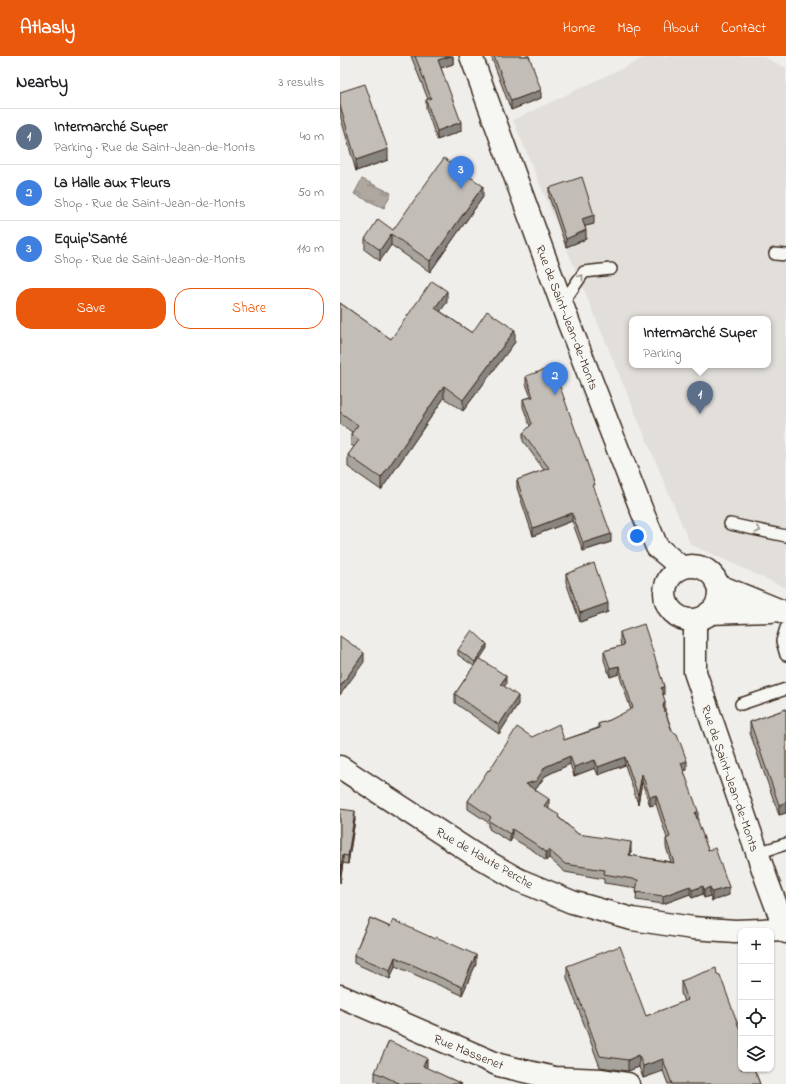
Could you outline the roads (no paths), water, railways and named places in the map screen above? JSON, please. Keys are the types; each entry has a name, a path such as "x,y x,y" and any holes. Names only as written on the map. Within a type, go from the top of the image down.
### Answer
{"main road":[{"name":"Rue de Saint-Jean-de-Monts","path":"472,56 562,304 657,547 682,568"},
{"path":"702,616 714,607 718,600 717,585 713,577 707,571 699,567 690,566 674,572 668,579 665,595 669,607 678,616 686,619 702,616 784,617"},
{"path":"717,585 784,617"},
{"name":"Rue de Saint-Jean-de-Monts","path":"702,616 695,672 785,930"},
{"name":"Rue de Haute Perche","path":"340,767 472,853 519,880 572,902 632,919 693,928 735,931 785,930"},
{"name":"Rue Massenet","path":"340,996 499,1065 554,1078 602,1080 628,1084"}],"lane":[{"path":"562,304 584,272 611,269"},
{"path":"730,524 786,536"},
{"path":"784,617 782,641 786,655"},
{"path":"740,704 786,688"},
{"path":"757,853 786,844"}],"water":[{"path":"362,179 391,193 384,208 354,194"}],"place":[{"name":"Equip'Santé","path":"461,189"},
{"name":"La Halle aux Fleurs","path":"555,395"},
{"name":"Intermarché Super","path":"700,414"}]}
